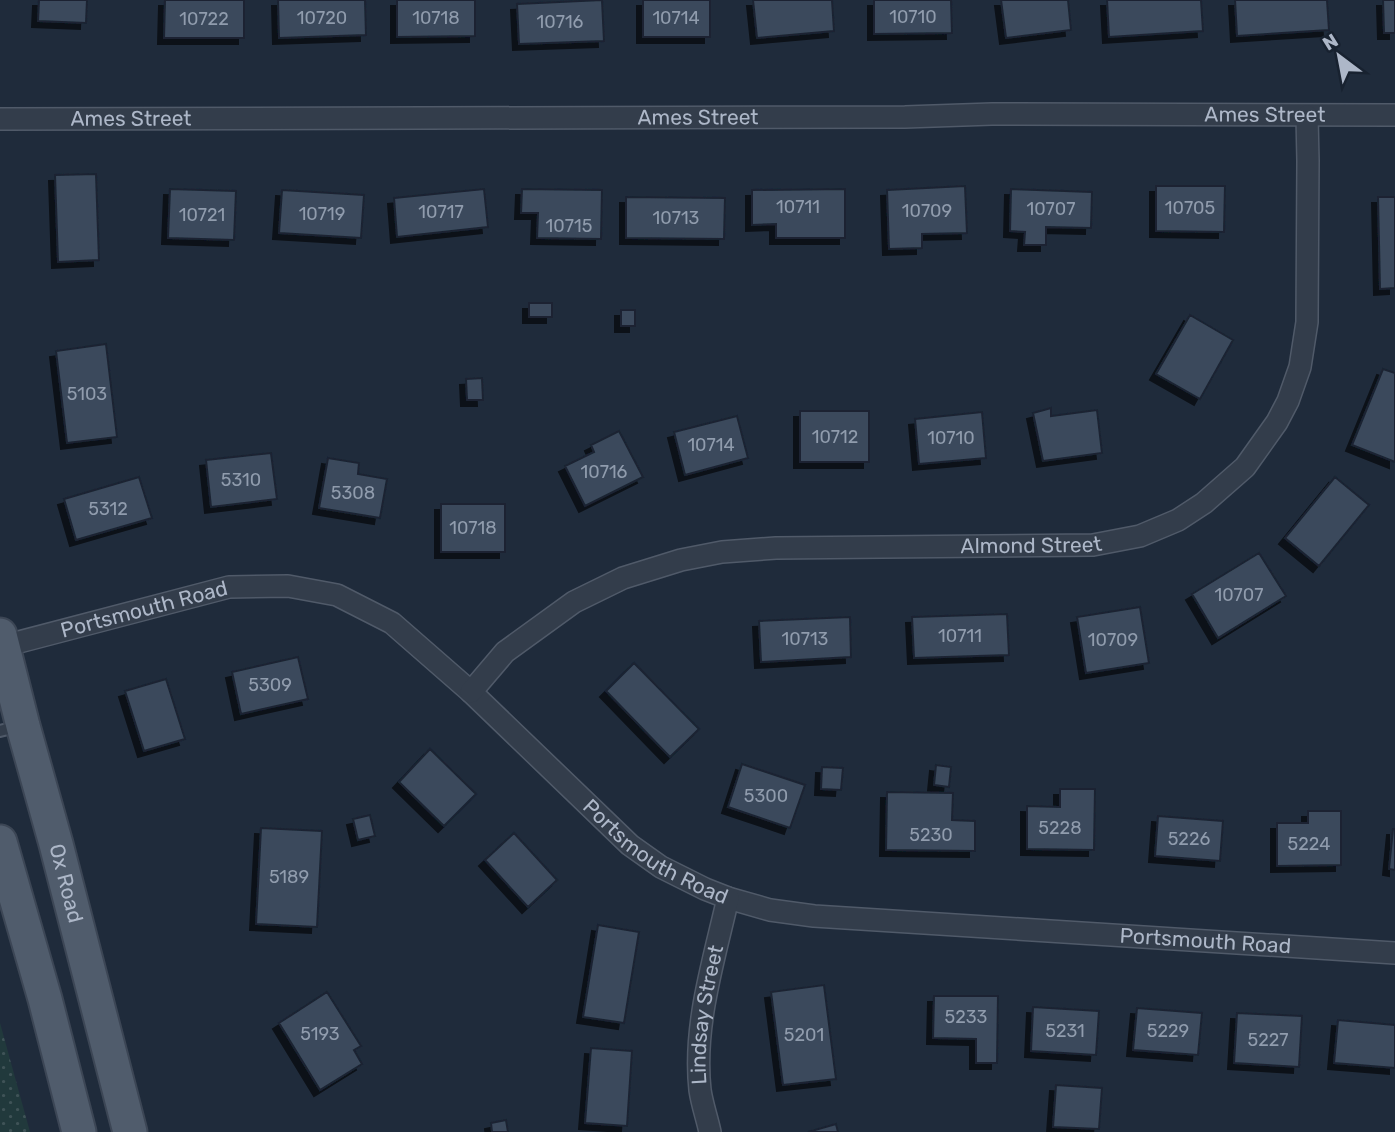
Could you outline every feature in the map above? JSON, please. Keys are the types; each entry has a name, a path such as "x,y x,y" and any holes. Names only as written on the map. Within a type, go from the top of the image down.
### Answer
{"main road":[{"name":"Ox Road","path":"1,643 11,728 56,844 130,1132"},
{"path":"0,842 45,999 79,1132"}],"street":[{"name":"Ames Street","path":"0,119 905,117 992,114 1395,116"},
{"name":"Almond Street","path":"471,692 505,652 574,602 623,578 681,560 722,552 776,548 1093,545 1140,536 1178,520 1204,503 1245,467 1277,422 1300,367 1307,322 1307,116"},
{"name":"Portsmouth Road","path":"1,643 229,587 288,586 337,595 392,623 471,692 630,845 661,867 705,890 728,898 770,910 814,916 1395,953"},
{"name":"Lindsay Street","path":"710,1132 700,1091 699,1053 703,1011 728,898"}],"green space":[{"path":"0,1023 30,1132 0,1132"}],"building":[{"path":"39,0 87,0 86,23 38,21"},
{"path":"165,0 244,0 244,38 164,38"},
{"path":"278,0 365,0 366,35 279,38"},
{"path":"397,0 475,0 475,36 397,37"},
{"path":"602,0 604,41 519,44 517,4"},
{"path":"643,0 710,0 710,37 643,37"},
{"path":"753,0 832,0 834,31 757,38"},
{"path":"874,0 951,0 952,33 874,34"},
{"path":"1001,0 1068,0 1071,30 1006,38"},
{"path":"1107,0 1201,0 1203,31 1109,37"},
{"path":"1235,0 1327,0 1329,30 1237,36"},
{"path":"1383,0 1395,0 1395,33 1384,33"},
{"path":"96,174 99,260 58,262 55,175"},
{"path":"965,186 967,233 922,234 922,248 889,249 887,190"},
{"path":"1156,186 1225,186 1224,232 1156,231"},
{"path":"170,189 236,191 234,240 168,238"},
{"path":"484,189 488,227 397,237 394,198"},
{"path":"522,189 602,190 601,239 537,238 538,213 521,213"},
{"path":"845,189 845,238 776,238 776,224 752,225 752,190"},
{"path":"1011,189 1092,192 1091,228 1046,227 1046,245 1024,245 1025,232 1010,231"},
{"path":"282,190 364,195 361,238 279,233"},
{"path":"626,197 725,198 724,239 626,238"},
{"path":"1378,197 1395,197 1395,288 1380,289"},
{"path":"529,303 552,303 552,317 529,317"},
{"path":"621,310 635,310 635,326 621,326"},
{"path":"1190,315 1233,340 1200,399 1156,374"},
{"path":"106,344 117,437 67,443 56,351"},
{"path":"1383,369 1395,373 1395,462 1352,445"},
{"path":"482,378 483,400 467,400 466,379"},
{"path":"1051,408 1051,416 1097,410 1102,453 1043,461 1033,413"},
{"path":"800,411 869,411 869,462 800,462"},
{"path":"982,412 986,458 919,464 915,419"},
{"path":"737,416 748,458 685,475 674,432"},
{"path":"619,431 643,477 585,506 565,466 594,452 591,445"},
{"path":"271,453 277,499 211,507 206,460"},
{"path":"328,458 359,463 358,474 387,479 380,518 319,508"},
{"path":"139,477 152,518 76,540 64,499"},
{"path":"1335,477 1369,505 1319,566 1285,538"},
{"path":"441,504 505,504 505,552 441,552"},
{"path":"1259,553 1286,596 1218,638 1192,594"},
{"path":"1140,607 1149,663 1086,673 1077,617"},
{"path":"1007,614 1009,655 914,658 912,617"},
{"path":"850,617 851,657 761,662 759,621"},
{"path":"298,657 308,699 241,714 232,672"},
{"path":"634,663 699,729 670,757 606,691"},
{"path":"166,679 185,739 144,751 125,691"},
{"path":"430,749 476,794 444,826 399,782"},
{"path":"742,764 805,785 790,828 728,807"},
{"path":"936,765 951,767 949,787 934,785"},
{"path":"822,767 843,768 841,790 821,789"},
{"path":"1060,789 1095,789 1094,850 1027,849 1027,806 1060,807"},
{"path":"887,792 953,793 952,820 975,821 975,851 886,850"},
{"path":"1308,811 1341,811 1341,865 1277,866 1277,823 1308,823"},
{"path":"370,815 375,836 358,840 353,819"},
{"path":"1158,816 1223,821 1220,861 1155,856"},
{"path":"261,828 322,831 317,927 256,924"},
{"path":"1395,829 1395,870 1389,869"},
{"path":"514,833 557,880 528,907 485,860"},
{"path":"598,925 639,932 624,1023 583,1017"},
{"path":"824,985 836,1079 783,1085 771,992"},
{"path":"327,992 361,1046 354,1050 362,1064 320,1090 279,1023"},
{"path":"934,996 998,996 997,1063 976,1063 976,1039 933,1038"},
{"path":"1033,1007 1099,1011 1096,1055 1031,1051"},
{"path":"1137,1008 1202,1013 1198,1055 1133,1050"},
{"path":"1237,1013 1302,1016 1299,1067 1234,1063"},
{"path":"1338,1020 1395,1025 1395,1068 1334,1063"},
{"path":"591,1048 632,1051 627,1126 585,1123"},
{"path":"1056,1085 1102,1088 1099,1129 1053,1127"},
{"path":"506,1120 508,1132 492,1132 491,1123"},
{"path":"836,1124 838,1132 808,1132"}]}
